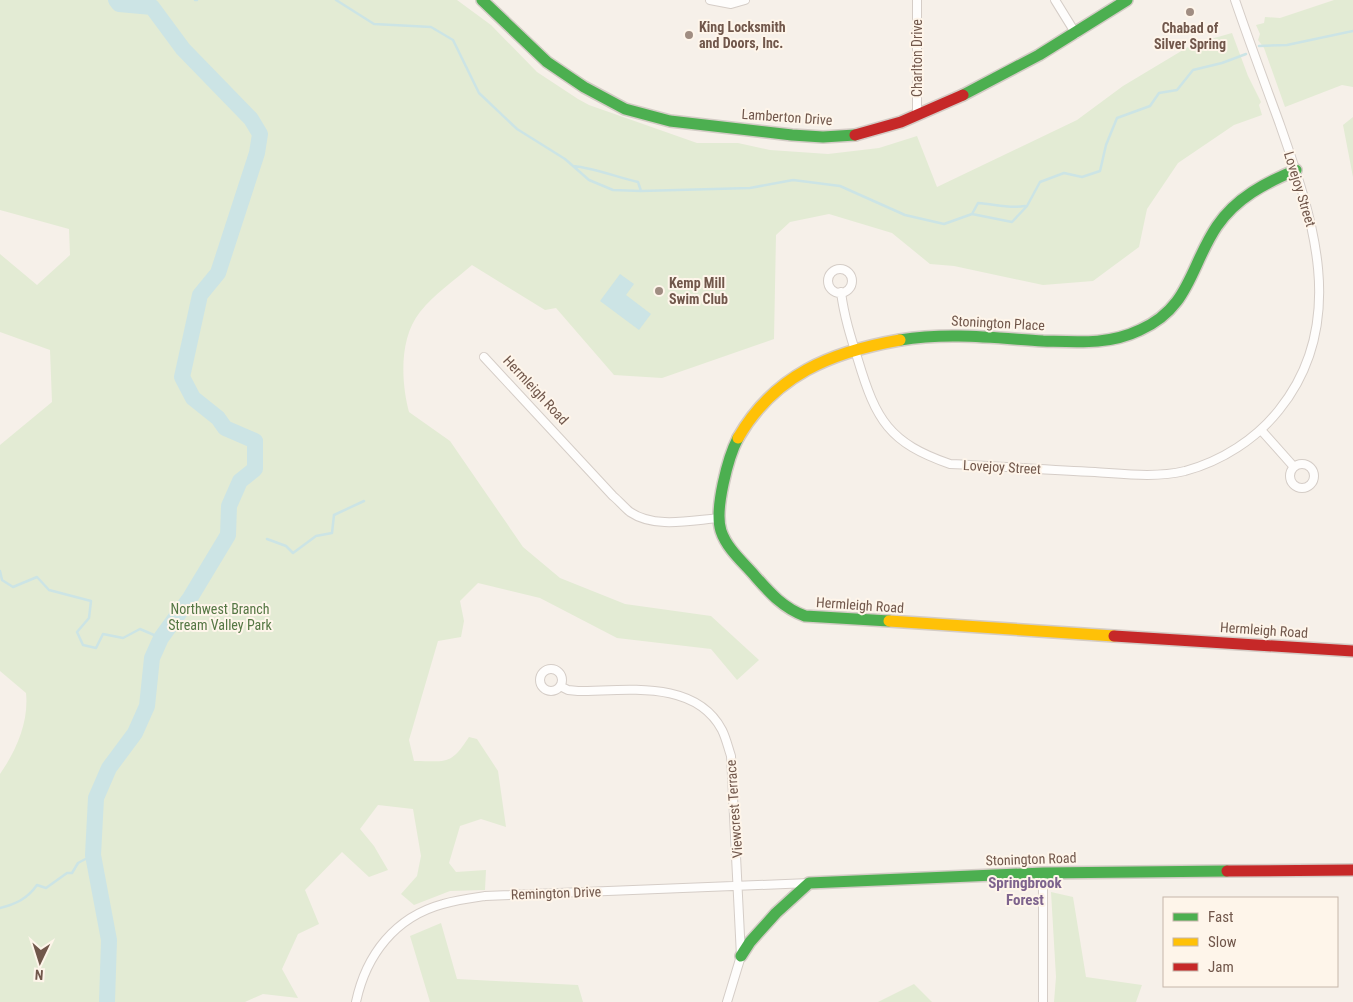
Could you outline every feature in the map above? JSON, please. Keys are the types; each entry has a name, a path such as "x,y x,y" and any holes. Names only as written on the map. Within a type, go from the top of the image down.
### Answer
{"street":[{"path":"710,0 731,4 746,0"},
{"name":"Charlton Drive","path":"917,0 917,116"},
{"path":"1056,0 1076,34"},
{"name":"Lamberton Drive","path":"488,2 538,54 561,72 614,104 640,114 697,125 827,137 853,135 881,129 917,116 994,81 1076,34 1127,0"},
{"name":"Lovejoy Street","path":"841,292 843,310 866,387 885,425 901,441 918,451 950,464 1151,475 1185,471 1219,458 1245,443 1261,430 1291,396 1305,366 1315,335 1320,285 1313,226 1296,170 1235,0"},
{"name":"Stonington Place","path":"720,518 722,486 728,462 738,437 753,413 776,390 810,366 900,339 942,335 1084,343 1127,337 1148,326 1170,308 1184,292 1216,227 1237,202 1263,184 1296,170"},
{"name":"Hermleigh Road","path":"484,356 631,512 642,518 671,522 720,518 720,527 729,546 784,607 805,616 1353,652"},
{"path":"1261,430 1294,467"},
{"name":"Viewcrest Terrace","path":"560,686 568,690 578,691 651,691 674,693 689,698 709,712 722,730 731,756 739,886"},
{"name":"Stonington Road","path":"809,883 1043,873 1353,870"},
{"path":"1043,873 1043,1002"},
{"path":"726,1002 741,956 750,942 776,913 809,883"},
{"name":"Remington Drive","path":"356,1002 361,982 371,957 384,941 399,925 425,910 444,903 485,896 809,883"},
{"path":"739,886 741,956"}],"green space":[{"name":"Northwest Branch Stream Valley Park","path":"0,0 457,0 491,25 537,72 589,105 697,143 738,143 770,150 828,154 879,148 917,136 937,187 1077,120 1123,86 1193,44 1232,33 1248,76 1261,102 1259,105 1262,115 1234,125 1178,163 1147,209 1139,247 1093,281 1043,285 954,266 930,264 892,233 829,214 790,222 776,235 774,339 662,378 614,375 556,308 545,310 472,265 432,299 420,312 408,334 403,374 409,412 450,441 523,547 560,578 625,604 711,616 759,660 737,680 711,649 617,638 540,598 478,583 460,601 464,621 461,637 438,641 409,740 414,761 441,761 447,760 457,753 469,737 477,739 498,771 506,827 481,819 460,826 449,863 456,872 486,870 485,890 450,891 414,905 401,894 417,876 421,856 413,809 378,805 360,829 374,846 388,870 369,877 342,852 305,890 319,924 298,934 282,969 298,998 263,994 245,1002 0,1002 0,774 20,736 25,715 26,693 0,671 0,445 52,402 50,350 0,332 0,254 37,285 70,255 69,229 0,210"},
{"path":"1334,0 1353,0 1353,87 1342,85 1285,107 1264,48 1258,40 1260,34 1256,25 1264,23 1265,17 1280,18"},
{"path":"1353,117 1353,177 1343,125"},
{"path":"1051,892 1073,897 1086,977 1142,985 1136,1002 1054,1002 1056,977"},
{"path":"441,923 457,979 578,985 583,1002 430,1002 410,936"},
{"path":"914,984 932,1002 878,1002"}],"water":[{"path":"620,274 634,284 626,295 651,314 639,330 600,301"}],"waterway":[{"path":"107,1002 109,940 93,855 96,798 109,768 135,733 147,706 152,658 161,638 190,598 228,535 229,506 240,481 255,469 255,441 225,428 218,418 193,398 182,377 200,295 218,273 257,153 260,134 251,119 183,49 152,7 119,4 116,0"},
{"path":"336,0 374,24 431,27 453,40 479,93 517,129 565,159 589,180 613,190 750,188 793,180 840,186 905,215 944,224 972,214 1012,222 1027,206 1040,182 1064,173 1082,177 1100,171 1106,145 1117,118 1150,106 1159,93 1177,90 1193,70 1222,63 1246,54"},
{"path":"1259,46 1287,45 1353,31"},
{"path":"573,166 638,182 641,191"},
{"path":"972,214 978,203 1007,207 1025,206"},
{"path":"267,539 286,546 293,553 316,536 332,533 334,515 364,501"},
{"path":"0,571 2,580 13,587 37,577 49,590 91,601 89,618 77,632 83,645 96,648 103,634 123,638 140,629 161,638"},
{"path":"0,908 21,900 37,885 46,888 67,873 72,873 78,863 93,855"}],"traffic: fast":[{"path":"482,0 547,62 584,87 625,109 670,121 792,135 823,137 855,135"},
{"path":"963,95 1039,55 1127,0"},
{"path":"900,340 954,336 1093,342 1117,338 1140,330 1157,321 1179,298 1208,241 1217,226 1233,207 1262,186 1296,170"},
{"path":"738,438 726,470 719,510 721,531 727,544 736,555 772,594 797,613 805,616 889,621"},
{"path":"741,956 750,942 776,913 809,883 1043,873 1227,871"}],"traffic: slow":[{"path":"738,438 752,416 787,382 828,360 875,345 900,340"},
{"path":"889,621 1114,636"}],"traffic: jam":[{"path":"855,135 901,122 963,95"},
{"path":"1114,636 1353,651"},
{"path":"1227,871 1353,870"}],"place":[{"name":"Chabad of Silver Spring","path":"1190,12"},
{"name":"King Locksmith and Doors, Inc.","path":"689,35"},
{"name":"Kemp Mill Swim Club","path":"659,291"}],"district":[{"name":"Springbrook Forest","path":"1025,892"}]}
